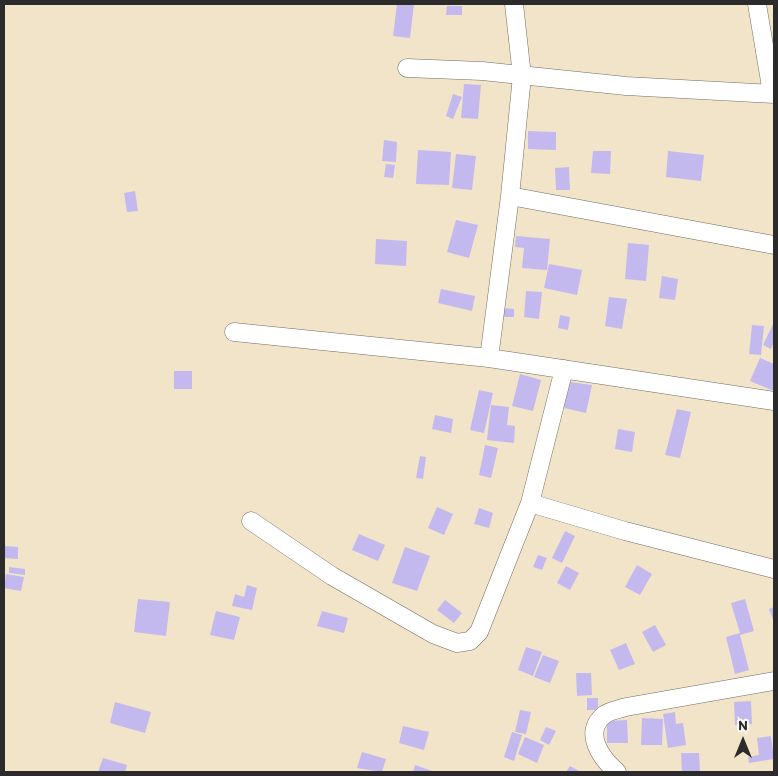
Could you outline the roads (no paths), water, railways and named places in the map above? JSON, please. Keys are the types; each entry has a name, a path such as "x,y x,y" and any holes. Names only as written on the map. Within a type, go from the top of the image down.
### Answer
{"street":[{"path":"489,358 510,196 522,76 514,4"},
{"path":"407,68 482,71 626,86 773,94 758,4"},
{"path":"510,196 774,244"},
{"path":"234,332 489,358 774,401"},
{"path":"251,521 332,576 433,634 457,643 470,641 479,632 530,503 564,369"},
{"path":"530,503 624,531 774,569"},
{"path":"617,772 604,761 596,747 595,732 598,722 605,715 626,707 774,681"}]}
